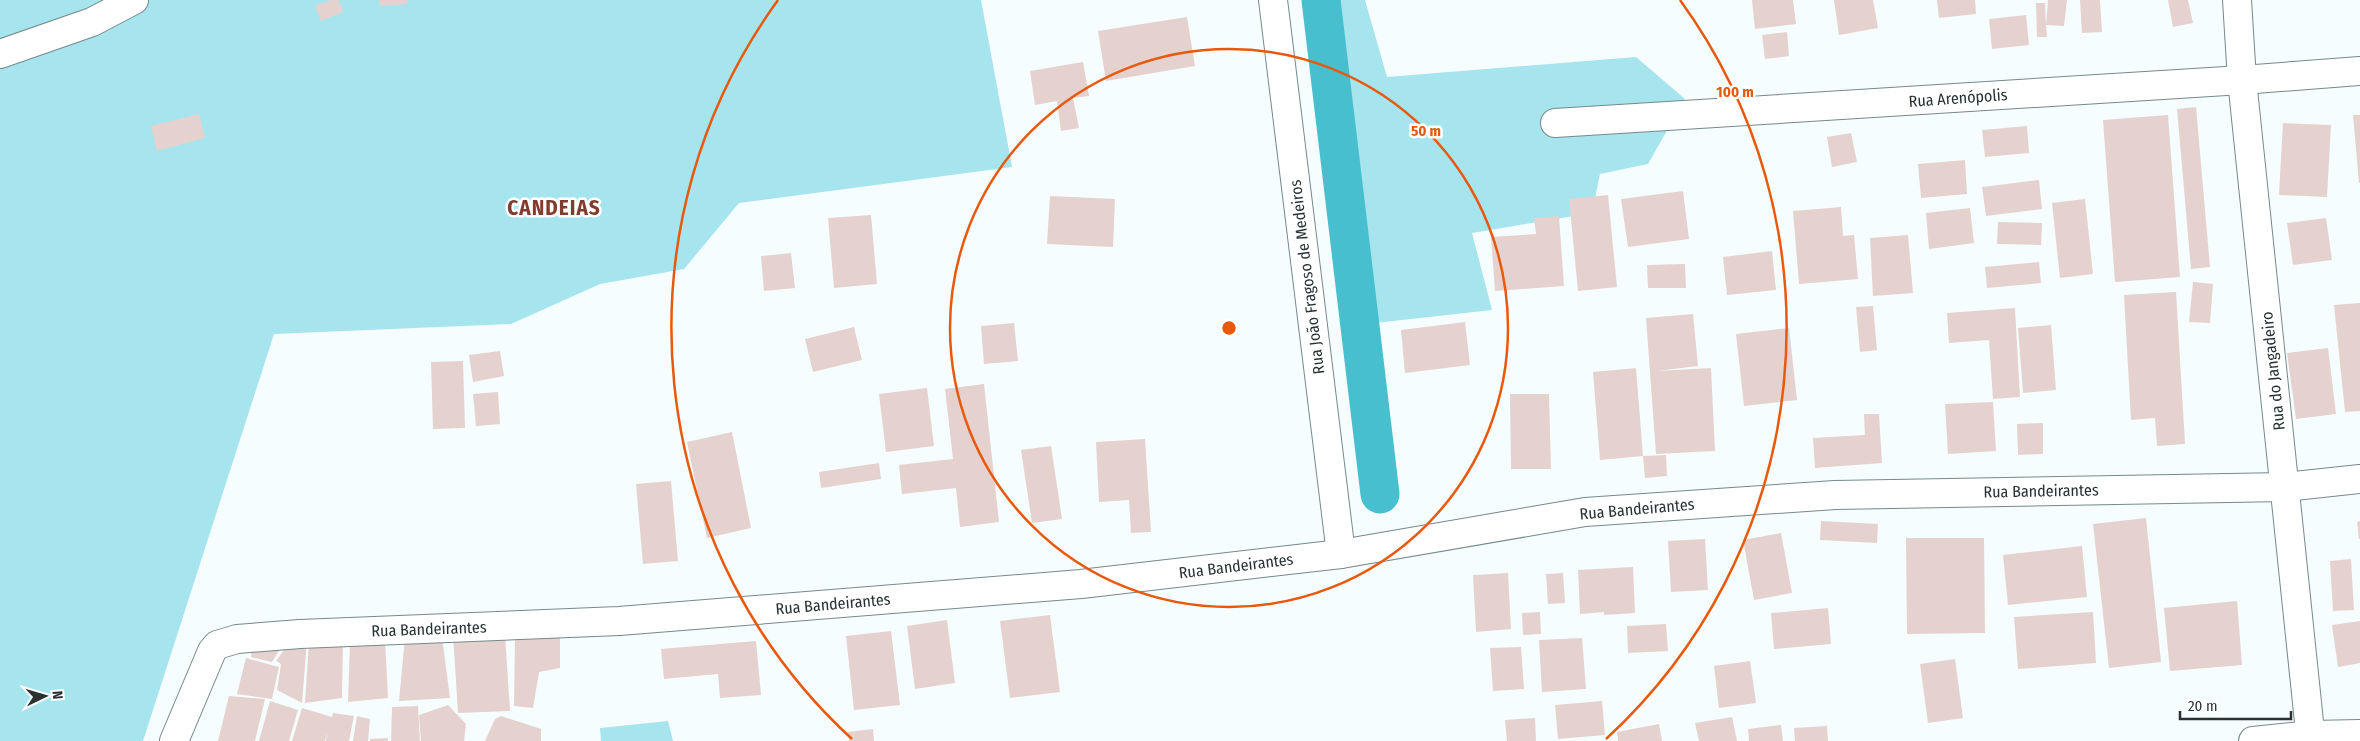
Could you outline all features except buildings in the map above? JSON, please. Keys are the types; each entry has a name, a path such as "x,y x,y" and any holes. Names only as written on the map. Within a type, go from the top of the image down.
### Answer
{"street":[{"path":"0,54 92,22 134,0"},
{"name":"Rua João Fragoso de Medeiros","path":"1273,0 1341,554"},
{"name":"Rua do Jangadeiro","path":"2237,0 2242,80 2311,738"},
{"name":"Rua Arenópolis","path":"1555,123 2360,71"},
{"name":"Rua Bandeirantes","path":"174,741 212,651 217,645 237,639 300,634 619,621 1081,584 1341,554 1585,512 1835,495 2285,487 2360,479"},
{"path":"2253,741 2360,734"}],"shaded area":[{"path":"0,0 981,0 1012,167 739,203 684,269 600,284 511,324 274,334 143,741 0,741"},
{"path":"1318,0 1365,0 1387,77 1636,57 1685,99 1648,164 1600,174 1592,213 1472,233 1492,310 1357,325"},
{"path":"668,721 673,741 601,741 600,728"}],"waterway":[{"path":"1321,0 1380,494"}],"district":[{"name":"CANDEIAS","path":"554,208"}]}
